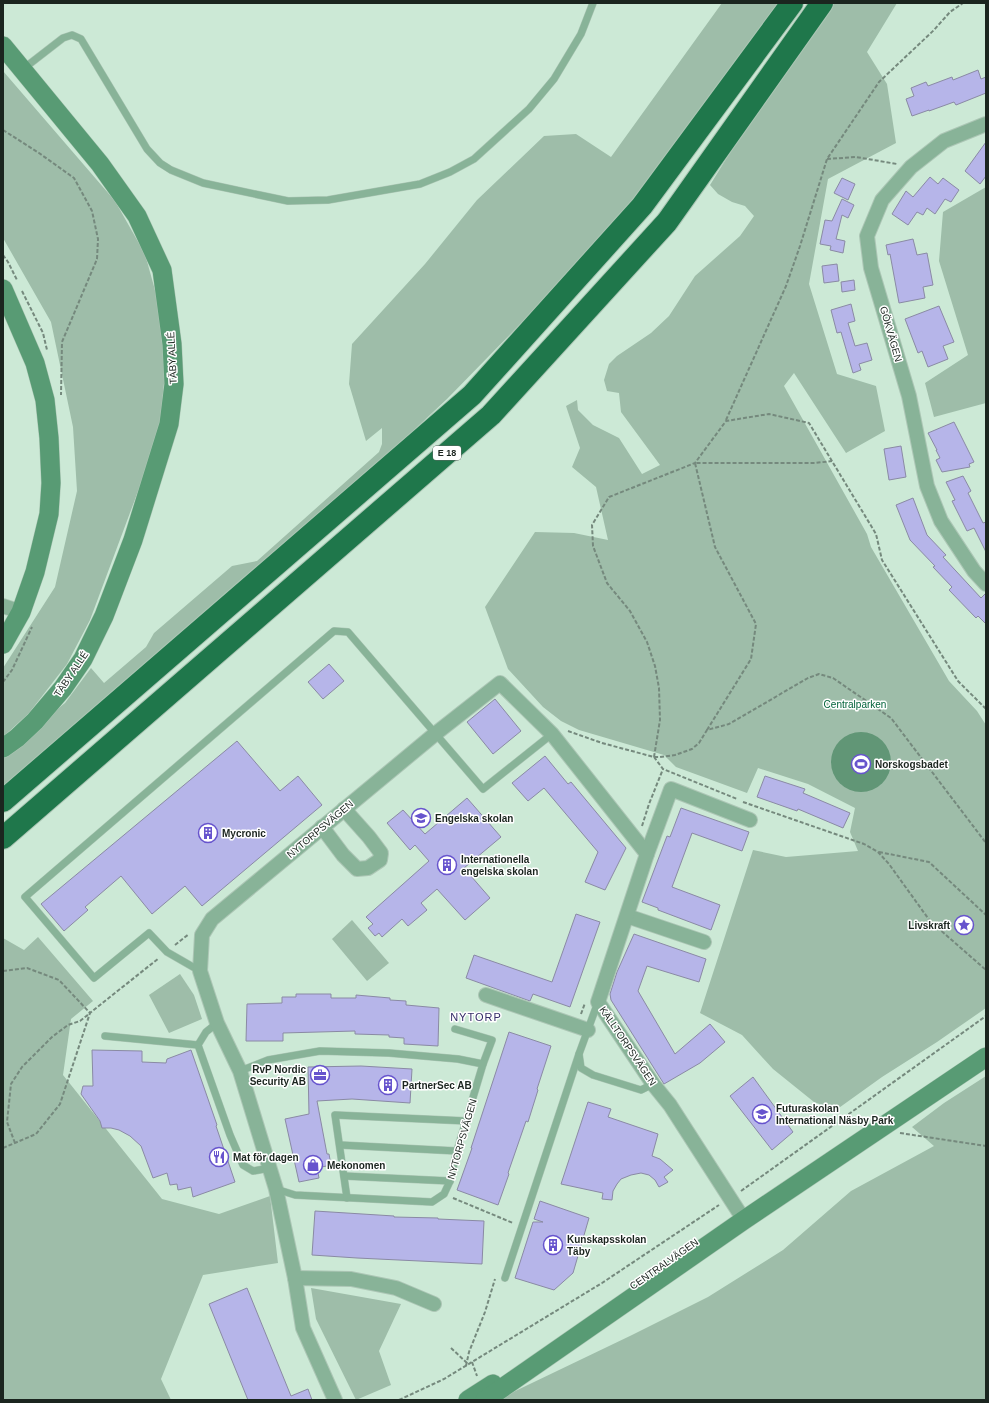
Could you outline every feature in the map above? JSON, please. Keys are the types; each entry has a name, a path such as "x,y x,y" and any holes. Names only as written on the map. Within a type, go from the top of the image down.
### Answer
{"highway":[{"name":"E 18","path":"3,801 472,395 642,206 792,3"},
{"name":"E 18","path":"3,838 491,415 667,222 822,3"}],"street":[{"name":"TÄBY ALLÉ","path":"3,46 100,164 138,216 162,270 172,344 174,384 169,424 133,540 104,616 83,659 64,688 35,721 17,738 3,748"},
{"name":"GÖKVÄGEN","path":"986,124 944,141 911,167 882,200 867,236 871,268 909,396 926,486 940,521 974,571 986,584"},
{"path":"3,289 35,363 45,400 49,438 51,483 49,514 35,572 21,612 3,644"},
{"path":"3,606 21,612"},
{"name":"NYTORPSVÄGEN","path":"335,1400 303,1328 295,1278 270,1168 240,1071 217,1023 200,971 202,935 212,919 435,734 500,683 558,731"},
{"path":"558,731 648,854"},
{"name":"KÄLLTORPSVÄGEN","path":"738,1210 670,1105 653,1084 598,1002 671,789 750,820"},
{"path":"322,828 343,855 357,869 368,868 380,860 381,853 369,837 344,810"},
{"path":"627,916 704,942"},
{"path":"486,994 588,1030"},
{"name":"CENTRALVÄGEN","path":"468,1400 502,1379 738,1210 866,1137 986,1057"},
{"name":"CENTRALVÄGEN","path":"485,1400 738,1210"},
{"path":"295,1278 351,1279 396,1288 434,1304"}],"lane":[{"path":"23,69 63,38 72,35 81,39 146,149 160,163 171,170 203,183 288,201 328,200 420,184 450,172 474,159 529,109 554,79 581,34 594,3"},
{"path":"200,971 167,952 149,933 94,978 25,897 334,631 348,632 483,789 558,731"},
{"path":"505,1278 579,1054 598,1002"},
{"path":"198,1044 206,1032 217,1023"},
{"name":"NYTORPSVÄGEN","path":"444,1194 450,1181 457,1151 483,1064 492,1040 455,1029"},
{"path":"105,1036 198,1044"},
{"path":"198,1044 230,1135 243,1165 253,1171 270,1168"},
{"path":"240,1071 268,1060 320,1051 389,1053 458,1059 483,1064"},
{"path":"579,1054 581,1068 593,1075 641,1090 653,1084"},
{"path":"347,1198 336,1114 467,1121"},
{"path":"340,1145 457,1151"},
{"path":"344,1176 450,1181"},
{"path":"276,1189 295,1195 432,1202 444,1194"}],"path":[{"path":"695,462 726,421 786,286 827,159 879,82 934,30 950,12 963,3"},
{"path":"3,130 74,178 92,211 98,239 97,259 62,342 60,396"},
{"path":"827,159 856,157 911,167"},
{"path":"726,421 769,414 809,423 876,534 882,560 958,680 986,709"},
{"path":"832,461 816,463 695,462 609,497 592,526 594,546 607,583 630,611 648,642 655,666 659,688 660,720 654,757 663,769 741,801 864,844 878,852 889,864 930,921 986,970"},
{"path":"558,731 569,732 654,757 675,755 692,749 699,743 751,659 756,624 715,547 695,462"},
{"path":"707,730 729,724 808,678 819,674 833,678 891,718 986,842"},
{"path":"878,852 930,862 986,915"},
{"path":"15,1143 7,1122 11,1084 22,1067 52,1037 68,1025 80,1021 191,932"},
{"path":"3,971 27,968 59,980 90,1013"},
{"path":"3,1148 36,1134 60,1104 90,1013"},
{"path":"399,1400 444,1379 602,1283 738,1210 986,1016"},
{"path":"899,1133 986,1146"},
{"path":"444,1194 513,1223"},
{"path":"451,1348 467,1363"},
{"path":"472,1362 479,1382"}],"green space":[{"path":"722,3 781,3 698,117 626,208 528,316 447,399 337,502 3,790 3,753 65,703 91,668 104,683 146,647 154,633 232,566 257,561 379,452 382,444 382,428 366,441 349,384 352,344 425,264 477,200 544,136 576,134 611,157"},
{"name":"Centralparken","path":"834,3 897,3 867,52 887,84 896,143 828,179 809,284 837,374 876,386 885,431 846,453 794,373 784,386 867,534 871,547 949,681 977,711 986,725 986,1008 937,1042 882,1077 836,1110 814,1102 773,1069 742,1035 700,1013 753,850 786,857 858,851 850,832 855,808 808,784 758,768 747,793 676,767 664,755 579,730 561,721 543,707 508,669 485,607 535,532 574,533 608,540 596,487 572,467 580,448 566,406 577,400 578,410 593,425 619,438 642,474 660,465 621,412 619,393 607,391 604,380 609,364 617,356 651,333 669,316 695,276 740,236 754,216 745,206 732,202 718,194 710,185 778,75"},
{"path":"3,71 115,201 145,254 158,301 165,373 159,435 90,620 67,664 29,713 3,737 3,668 55,587 77,491 73,427 51,322 3,238"},
{"path":"986,187 986,403 934,417 925,383 968,355 939,261 943,212"},
{"path":"352,920 389,963 367,981 332,939"},
{"path":"38,937 93,1001 71,1019 63,1075 162,1199 219,1214 270,1196 278,1263 203,1275 161,1379 171,1400 3,1400 3,938 24,950"},
{"path":"180,974 194,995 202,1019 169,1033 149,995"},
{"path":"986,1076 986,1400 503,1400 505,1396 708,1297 783,1250 851,1191 934,1146 912,1127 944,1103"},
{"path":"311,1288 401,1304 379,1351 391,1385 356,1400 316,1319"}],"shaded area":[{"name":"Norskogsbadet","path":"861,732 877,737 882,741 886,746 891,762 886,778 882,783 877,787 861,792 845,787 840,783 836,778 831,762 836,746 840,741 845,737"}],"building":[{"path":"978,70 981,79 986,77 986,93 956,105 954,102 912,116 906,99 914,96 911,88 926,82 928,86 952,77 953,80"},
{"path":"986,142 986,176 980,184 965,171"},
{"path":"930,177 938,184 943,178 959,190 951,202 945,199 935,214 927,208 923,215 917,212 908,225 892,214 906,191 913,197"},
{"path":"842,178 855,184 848,200 834,193"},
{"path":"842,199 854,205 848,218 842,215 836,239 845,241 843,253 830,250 831,246 820,244 825,220 832,221"},
{"path":"913,239 917,255 927,253 933,285 923,287 925,298 899,303 890,254 888,255 886,245"},
{"path":"837,264 839,281 824,283 822,266"},
{"path":"854,280 855,290 842,292 841,282"},
{"path":"851,304 855,321 848,323 855,346 867,343 872,360 859,364 861,370 853,373 841,332 837,333 831,310"},
{"path":"939,306 954,342 943,346 948,359 928,367 922,351 918,353 905,319"},
{"path":"954,422 974,462 969,464 970,467 942,472 936,460 940,458 928,433"},
{"path":"901,446 906,477 889,480 884,449"},
{"path":"963,476 971,491 968,493 983,523 986,522 986,552 974,528 967,531 952,501 955,500 946,482"},
{"path":"913,498 927,535 946,555 943,557 981,598 986,593 986,624 978,616 976,618 949,590 952,587 933,567 935,566 910,540 896,505"},
{"path":"329,664 344,681 323,699 308,682"},
{"path":"495,699 521,731 493,754 467,722"},
{"name":"Mycronic","path":"237,741 280,791 298,776 322,805 202,906 185,886 152,914 121,876 85,907 88,910 64,931 41,904"},
{"path":"545,756 568,784 571,782 626,848 605,890 585,882 598,852 544,788 528,801 512,783"},
{"path":"765,776 805,789 803,793 850,813 843,828 798,809 797,811 757,797"},
{"name":"Internationella engelska skolan","path":"467,798 501,837 464,868 490,898 465,920 437,889 421,903 427,910 408,926 402,919 382,937 379,933 375,936 368,928 373,924 366,917 429,861 415,845 410,850 387,823 403,810 425,834"},
{"path":"681,808 749,832 742,851 692,833 672,887 720,905 711,930 658,910 658,908 642,902 667,836 670,837"},
{"path":"576,914 600,922 570,1007 533,994 530,1001 466,978 474,955 552,982"},
{"path":"634,934 706,959 699,982 647,966 638,991 675,1054 710,1024 725,1042 700,1063 664,1084 611,1000 610,994 617,972"},
{"path":"296,994 331,994 331,998 356,998 356,995 390,998 390,1000 406,1001 406,1005 439,1008 438,1046 404,1044 404,1038 389,1037 389,1035 355,1034 355,1031 283,1033 283,1041 246,1041 247,1004 282,1003 282,997 296,997"},
{"path":"509,1032 551,1046 528,1122 526,1121 498,1205 457,1190"},
{"path":"92,1050 142,1051 142,1062 166,1063 167,1059 191,1050 235,1182 193,1197 191,1187 178,1190 177,1184 170,1185 167,1173 153,1178 141,1146 130,1136 119,1130 102,1128 100,1121 81,1094 83,1086 93,1086"},
{"path":"361,1066 412,1069 410,1103 352,1099 317,1101 327,1154 329,1154 331,1165 317,1168 319,1178 299,1182 285,1119 309,1114 308,1067"},
{"name":"Futuraskolan International Näsby Park","path":"753,1077 793,1132 772,1150 730,1096"},
{"path":"588,1102 611,1109 608,1117 658,1134 652,1156 660,1159 673,1170 664,1177 668,1182 659,1187 655,1180 649,1175 641,1173 631,1175 621,1179 617,1184 613,1191 612,1200 602,1199 603,1193 561,1184"},
{"name":"Kunskapsskolan Täby","path":"540,1201 589,1218 573,1273 554,1290 515,1278 533,1222 543,1222 534,1219"},
{"path":"315,1211 394,1217 484,1221 482,1264 312,1255"},
{"path":"247,1288 291,1396 308,1389 312,1400 248,1400 209,1304"}],"place":[{"name":"Norskogsbadet","path":"861,764"},
{"name":"Engelska skolan","path":"421,818"},
{"name":"Mycronic","path":"208,833"},
{"name":"Internationella engelska skolan","path":"447,865"},
{"name":"Livskraft","path":"964,925"},
{"name":"RvP Nordic Security AB","path":"320,1075"},
{"name":"PartnerSec AB","path":"388,1085"},
{"name":"Futuraskolan International Näsby Park","path":"762,1114"},
{"name":"Mat för dagen","path":"219,1157"},
{"name":"Mekonomen","path":"313,1165"},
{"name":"Kunskapsskolan Täby","path":"553,1245"}],"district":[{"name":"NYTORP","path":"476,1017"}]}
